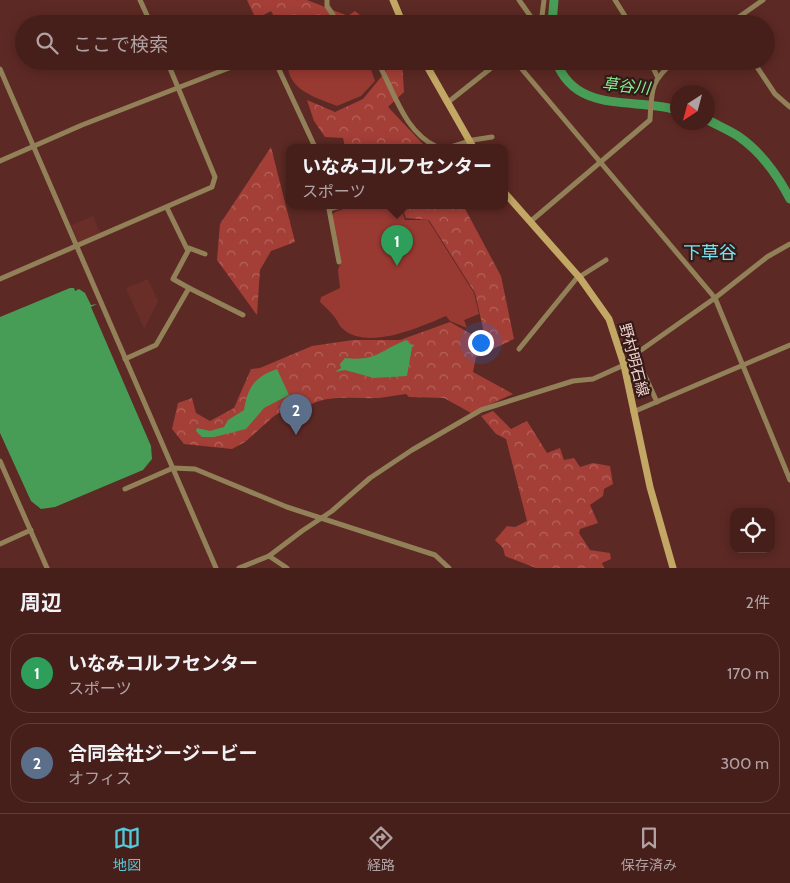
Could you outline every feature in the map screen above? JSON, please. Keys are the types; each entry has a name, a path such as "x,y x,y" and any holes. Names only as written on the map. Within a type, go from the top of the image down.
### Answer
{"main road":[{"path":"393,0 399,15"},
{"path":"429,70 471,144"},
{"name":"野村明石線","path":"508,196 580,278 609,319 624,365 650,487 673,568"}],"street":[{"path":"140,0 146,15"},
{"path":"327,0 327,6 333,15"},
{"path":"519,0 530,15"},
{"path":"542,15 544,0"},
{"path":"615,0 624,15"},
{"path":"741,15 759,1"},
{"path":"0,68 216,568"},
{"path":"0,279 212,187 215,177 171,70"},
{"path":"0,161 223,70"},
{"path":"280,70 314,144"},
{"path":"382,70 392,96 403,114 421,136 433,144"},
{"path":"447,104 489,70"},
{"path":"522,70 715,298 790,480"},
{"path":"654,70 657,76"},
{"path":"531,221 650,120 652,94 657,76 664,70"},
{"path":"759,70 775,94 790,107"},
{"path":"471,144 492,137"},
{"path":"167,208 188,251"},
{"path":"329,209 339,262"},
{"path":"239,568 269,556 321,518 370,478 412,450 481,410 573,381 593,379 624,365 635,354 715,298 767,257 790,244"},
{"path":"205,254 189,248 172,279 243,315"},
{"path":"519,349 576,279 606,260"},
{"path":"125,359 156,345 189,288"},
{"path":"634,412 790,345"},
{"path":"635,354 657,402"},
{"path":"0,461 47,568"},
{"path":"125,489 173,468 203,470 281,505 435,555 449,568"},
{"path":"0,544 31,530"},
{"path":"269,556 287,568"}],"shaded area":[{"path":"371,70 375,81 361,96 337,106 311,95 297,86 289,71"},
{"path":"343,209 401,209 405,220 428,220 474,293 479,314 464,320 467,328 450,321 446,316 409,331 380,337 366,338 354,335 342,328 333,315 320,302 321,297 340,288 338,270 341,262 332,215"},
{"path":"93,216 101,235 79,244 71,225"},
{"path":"148,279 158,301 144,329 126,288"},
{"path":"74,288 75,291 79,289 85,293 91,305 97,304 91,307 151,446 152,459 143,470 55,507 41,509 31,501 0,433 0,317"},
{"path":"407,340 409,344 415,345 412,347 407,376 374,378 345,370 335,372 341,368 340,364 345,358 356,359 372,356"},
{"path":"277,369 289,395 264,408 246,429 214,437 202,437 196,431 197,428 210,431 224,427 228,420 244,410 250,389 258,379"}],"green space":[{"path":"247,0 307,0 345,15 273,15 271,11 264,15 254,15"},
{"path":"355,11 360,15 349,15"},
{"path":"403,70 404,92 388,107 423,144 344,144 343,138 325,137 314,121 307,100 335,112 363,99 386,71"},
{"path":"271,147 295,242 271,251 260,270 257,315 217,260 220,224"},
{"path":"403,209 465,209 501,276 514,339 476,357 473,372 513,394 471,413 444,398 409,397 406,394 379,398 323,400 306,407 293,405 274,416 245,442 232,449 184,444 172,429 178,403 192,398 196,413 210,421 234,408 251,369 260,368 312,346 353,340 400,340 450,322 473,335 484,333 475,293 429,220 406,218"},
{"path":"493,411 511,429 527,421 547,453 560,448 564,460 574,458 580,467 593,463 610,466 613,484 604,489 603,496 590,505 598,523 580,529 579,533 590,550 610,553 611,559 602,563 604,568 536,568 505,556 503,548 495,540 507,526 515,527 527,521 506,439 496,434 481,416"}],"waterway":[{"name":"草谷川","path":"553,15 554,0"},
{"name":"草谷川","path":"561,70 565,78 577,90 592,97 608,101 670,108"},
{"name":"草谷川","path":"715,124 738,136 761,156 790,199"}],"place":[{"name":"いなみコルフセンター","path":"397,266"},
{"name":"合同会社ジージービー","path":"296,435"}],"district":[{"name":"下草谷","path":"710,253"}]}
